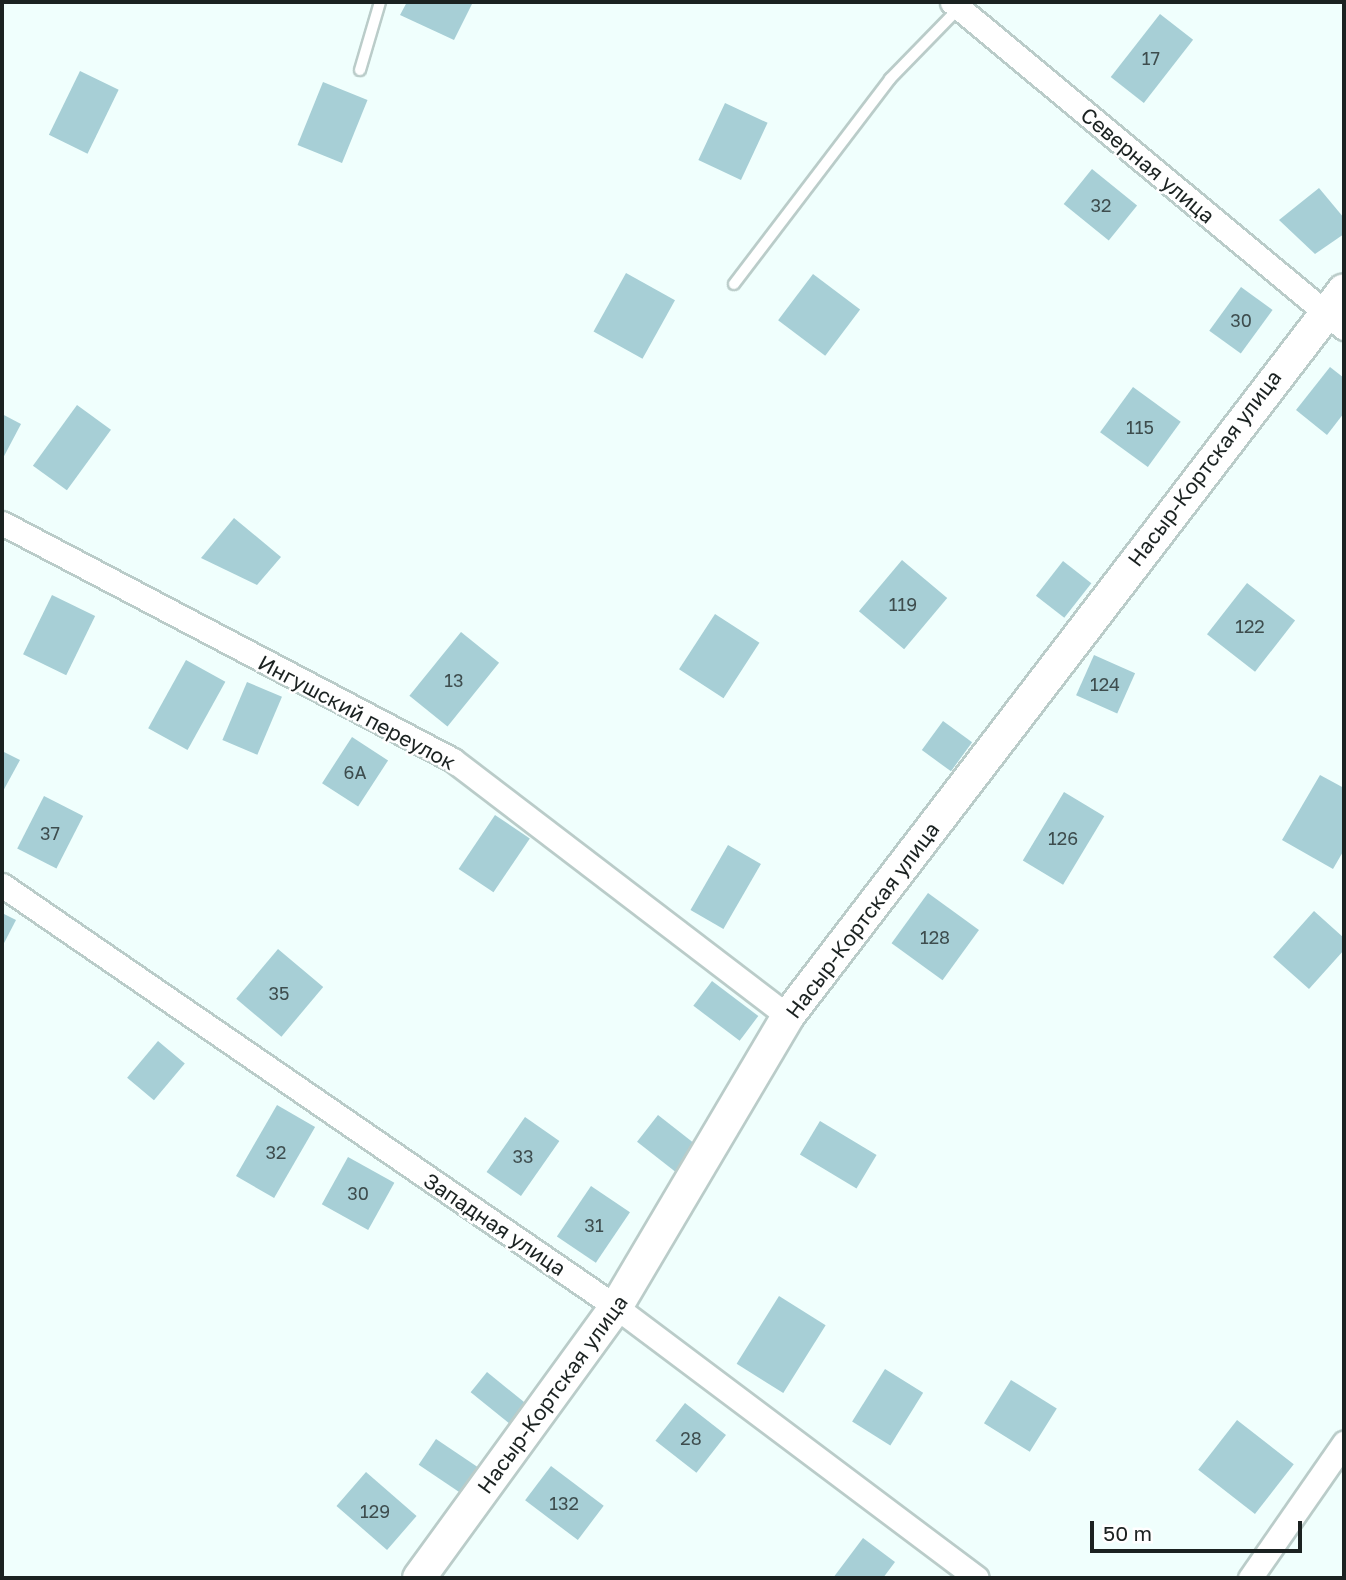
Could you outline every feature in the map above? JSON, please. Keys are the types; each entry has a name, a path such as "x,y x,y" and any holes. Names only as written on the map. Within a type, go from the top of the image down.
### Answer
{"street":[{"name":"Северная улица","path":"955,5 1338,309"},
{"name":"Насыр-Кортская улица","path":"419,1578 616,1307 788,1016 1338,309"},
{"name":"Ингушский переулок","path":"2,523 453,760 788,1016"},
{"name":"Западная улица","path":"2,886 616,1307 977,1578"},
{"path":"1250,1578 1344,1443"}],"lane":[{"path":"360,70 380,2"},
{"path":"734,284 890,79 955,5"}],"building":[{"path":"407,2 473,2 454,40 400,15"},
{"path":"1160,14 1193,40 1144,103 1111,77"},
{"path":"80,71 119,90 88,154 49,135"},
{"path":"323,82 368,100 342,163 298,145"},
{"path":"725,103 768,123 741,180 698,160"},
{"path":"1092,169 1137,206 1109,240 1064,204"},
{"path":"1319,188 1344,218 1344,234 1315,254 1279,220"},
{"path":"626,273 675,300 642,359 594,332"},
{"path":"813,274 860,310 825,356 778,320"},
{"path":"1241,287 1273,310 1241,354 1209,331"},
{"path":"1330,367 1344,378 1344,413 1327,435 1296,410"},
{"path":"1133,387 1181,422 1148,467 1100,432"},
{"path":"77,405 111,430 67,490 33,466"},
{"path":"2,414 21,424 2,460"},
{"path":"234,518 281,557 257,585 201,558"},
{"path":"902,560 947,598 904,649 859,611"},
{"path":"1063,561 1091,583 1064,618 1036,596"},
{"path":"1247,583 1295,621 1255,672 1207,634"},
{"path":"52,595 95,616 66,675 23,654"},
{"path":"715,614 759,643 724,698 679,669"},
{"path":"461,632 499,663 447,727 409,696"},
{"path":"1094,655 1135,673 1117,713 1076,695"},
{"path":"186,660 225,682 188,750 148,728"},
{"path":"247,682 282,697 257,755 222,740"},
{"path":"943,721 972,742 951,771 922,750"},
{"path":"352,737 388,760 358,807 322,783"},
{"path":"2,751 20,760 2,793"},
{"path":"1320,775 1344,788 1344,850 1333,869 1282,840"},
{"path":"1064,792 1104,816 1063,885 1023,861"},
{"path":"44,796 83,816 56,869 17,849"},
{"path":"495,815 530,838 493,892 459,869"},
{"path":"728,845 761,864 723,929 690,910"},
{"path":"928,893 979,930 943,980 892,943"},
{"path":"1314,911 1344,938 1344,950 1309,989 1273,957"},
{"path":"2,913 16,920 2,947"},
{"path":"278,949 323,987 281,1037 236,999"},
{"path":"712,981 758,1016 740,1041 693,1006"},
{"path":"158,1041 185,1063 154,1100 127,1078"},
{"path":"277,1105 315,1127 274,1198 236,1176"},
{"path":"658,1115 697,1145 676,1172 637,1142"},
{"path":"525,1117 559,1141 521,1196 487,1172"},
{"path":"820,1121 877,1155 856,1188 800,1154"},
{"path":"348,1157 394,1183 368,1230 322,1204"},
{"path":"591,1186 630,1212 596,1263 557,1237"},
{"path":"779,1296 826,1325 783,1393 737,1364"},
{"path":"885,1369 923,1393 890,1445 852,1422"},
{"path":"487,1372 529,1406 513,1426 471,1392"},
{"path":"1011,1380 1057,1409 1030,1452 984,1423"},
{"path":"685,1403 726,1435 696,1473 655,1441"},
{"path":"1237,1420 1294,1464 1255,1514 1198,1470"},
{"path":"436,1439 486,1473 468,1498 419,1465"},
{"path":"551,1466 604,1506 578,1540 525,1500"},
{"path":"366,1472 417,1516 387,1550 336,1506"},
{"path":"863,1538 895,1562 883,1578 833,1578"}]}
